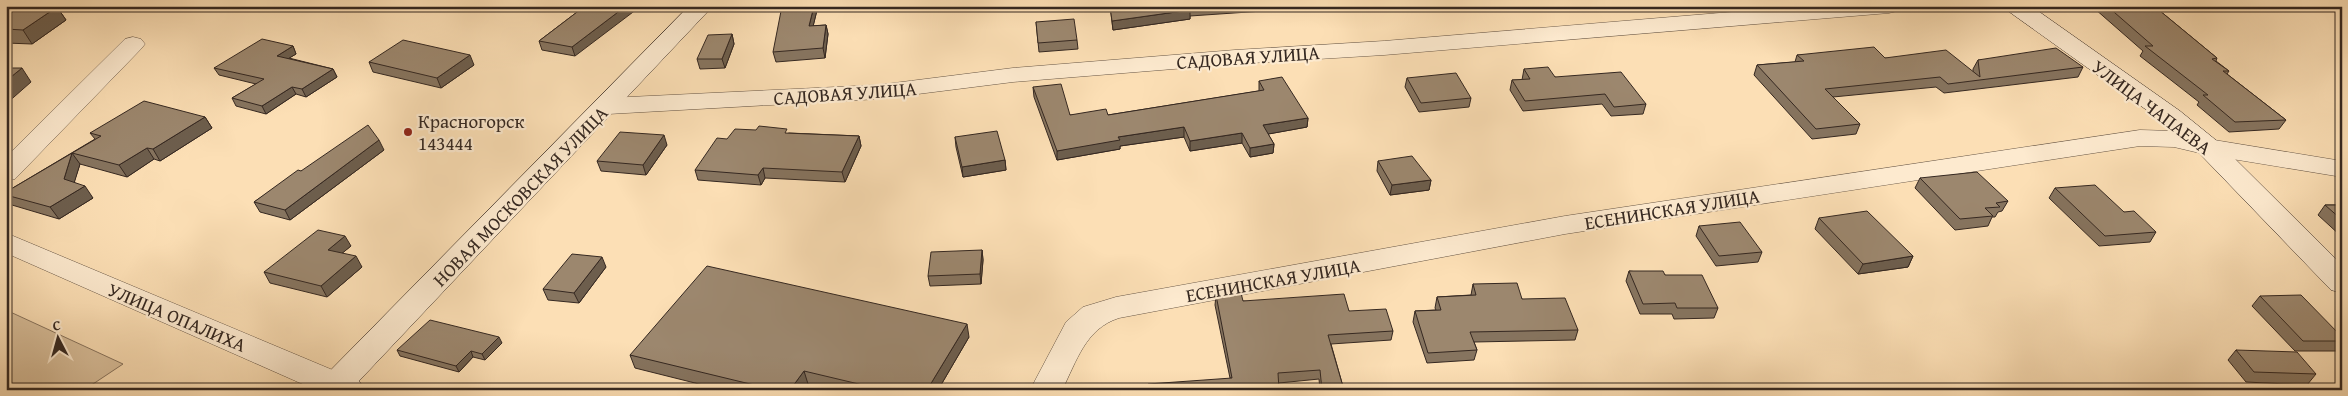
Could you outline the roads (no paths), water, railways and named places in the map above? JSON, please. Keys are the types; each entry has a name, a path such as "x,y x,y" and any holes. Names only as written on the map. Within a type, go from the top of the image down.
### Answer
{"street":[{"name":"НОВАЯ МОСКОВСКАЯ УЛИЦА","path":"342,387 702,6"},
{"name":"САДОВАЯ УЛИЦА","path":"608,106 878,92 1013,74 1384,48 1889,6"},
{"name":"УЛИЦА ЧАПАЕВА","path":"2016,6 2171,116 2208,147 2342,283"},
{"path":"6,173 133,44"},
{"name":"ЕСЕНИНСКАЯ УЛИЦА","path":"1046,390 1077,330 1094,315 1116,308 1565,226 2140,138 2174,138 2208,147 2342,169"},
{"name":"УЛИЦА ОПАЛИХА","path":"6,242 342,387"}],"place":[{"name":"Красногорск 143444","path":"408,132"}]}
